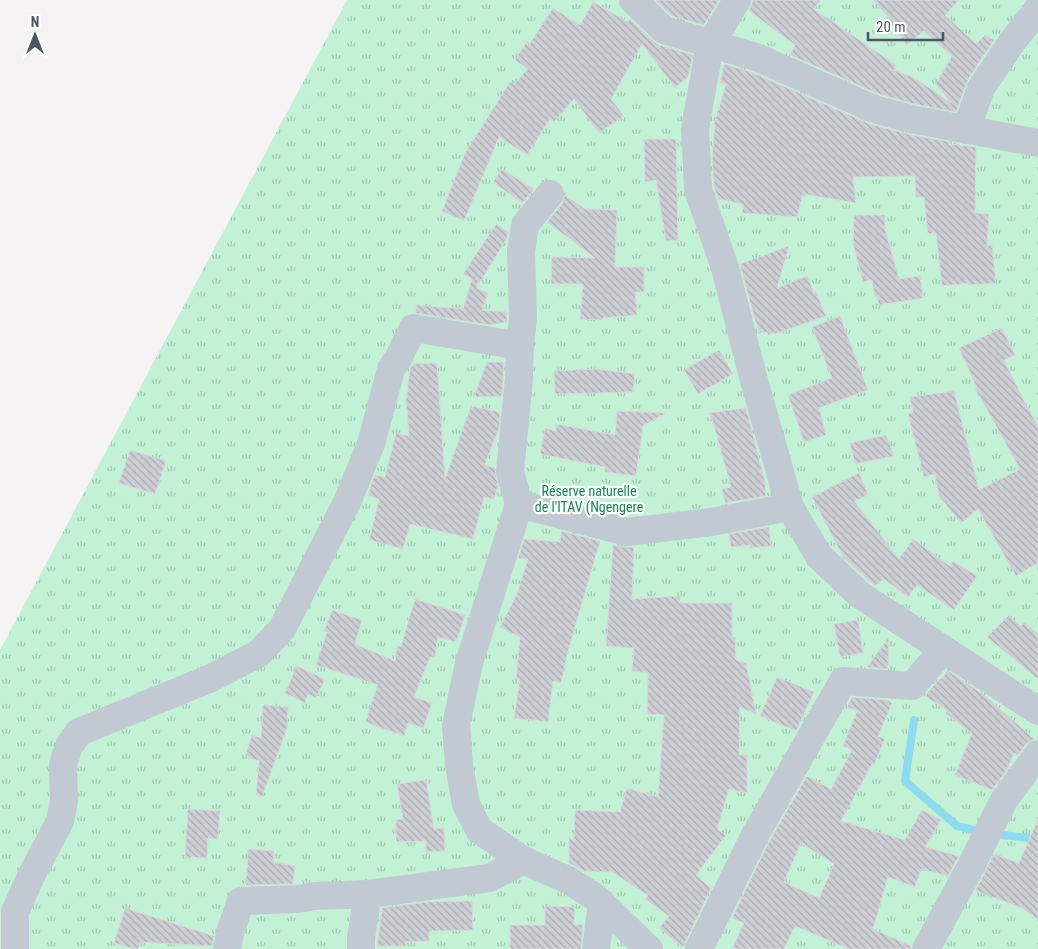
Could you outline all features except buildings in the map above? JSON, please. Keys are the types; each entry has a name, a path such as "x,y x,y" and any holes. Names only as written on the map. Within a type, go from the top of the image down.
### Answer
{"street":[{"path":"633,0 664,30 756,57 799,74 874,109 911,119 1038,143"},
{"path":"737,0 711,44 695,128 698,189 726,268 755,384 790,507 818,556 860,595 1038,711"},
{"path":"966,130 981,88 1012,42 1038,9"},
{"path":"550,194 525,225 521,250 523,318 510,472 519,504 469,663 456,725 459,765 466,804 479,830 523,860 568,880 602,903 649,949"},
{"path":"15,949 15,912 60,820 64,801 63,765 68,746 79,732 209,679 258,654 282,630 348,500 371,444 391,369 413,328 520,346"},
{"path":"519,504 627,532 711,522 790,507"},
{"path":"699,949 755,835 844,682 912,686 943,650"},
{"path":"926,949 1004,800 1038,754"},
{"path":"228,949 231,929 240,901 368,894 490,878 523,860"},
{"path":"361,949 368,894"},
{"path":"596,949 602,903"}],"green space":[{"name":"Réserve naturelle de l'ITAV (Ngengere","path":"347,0 1038,0 1038,949 0,949 0,650"}],"waterway":[{"path":"914,720 905,781 957,826 982,832"},
{"path":"993,834 1038,839"}]}
